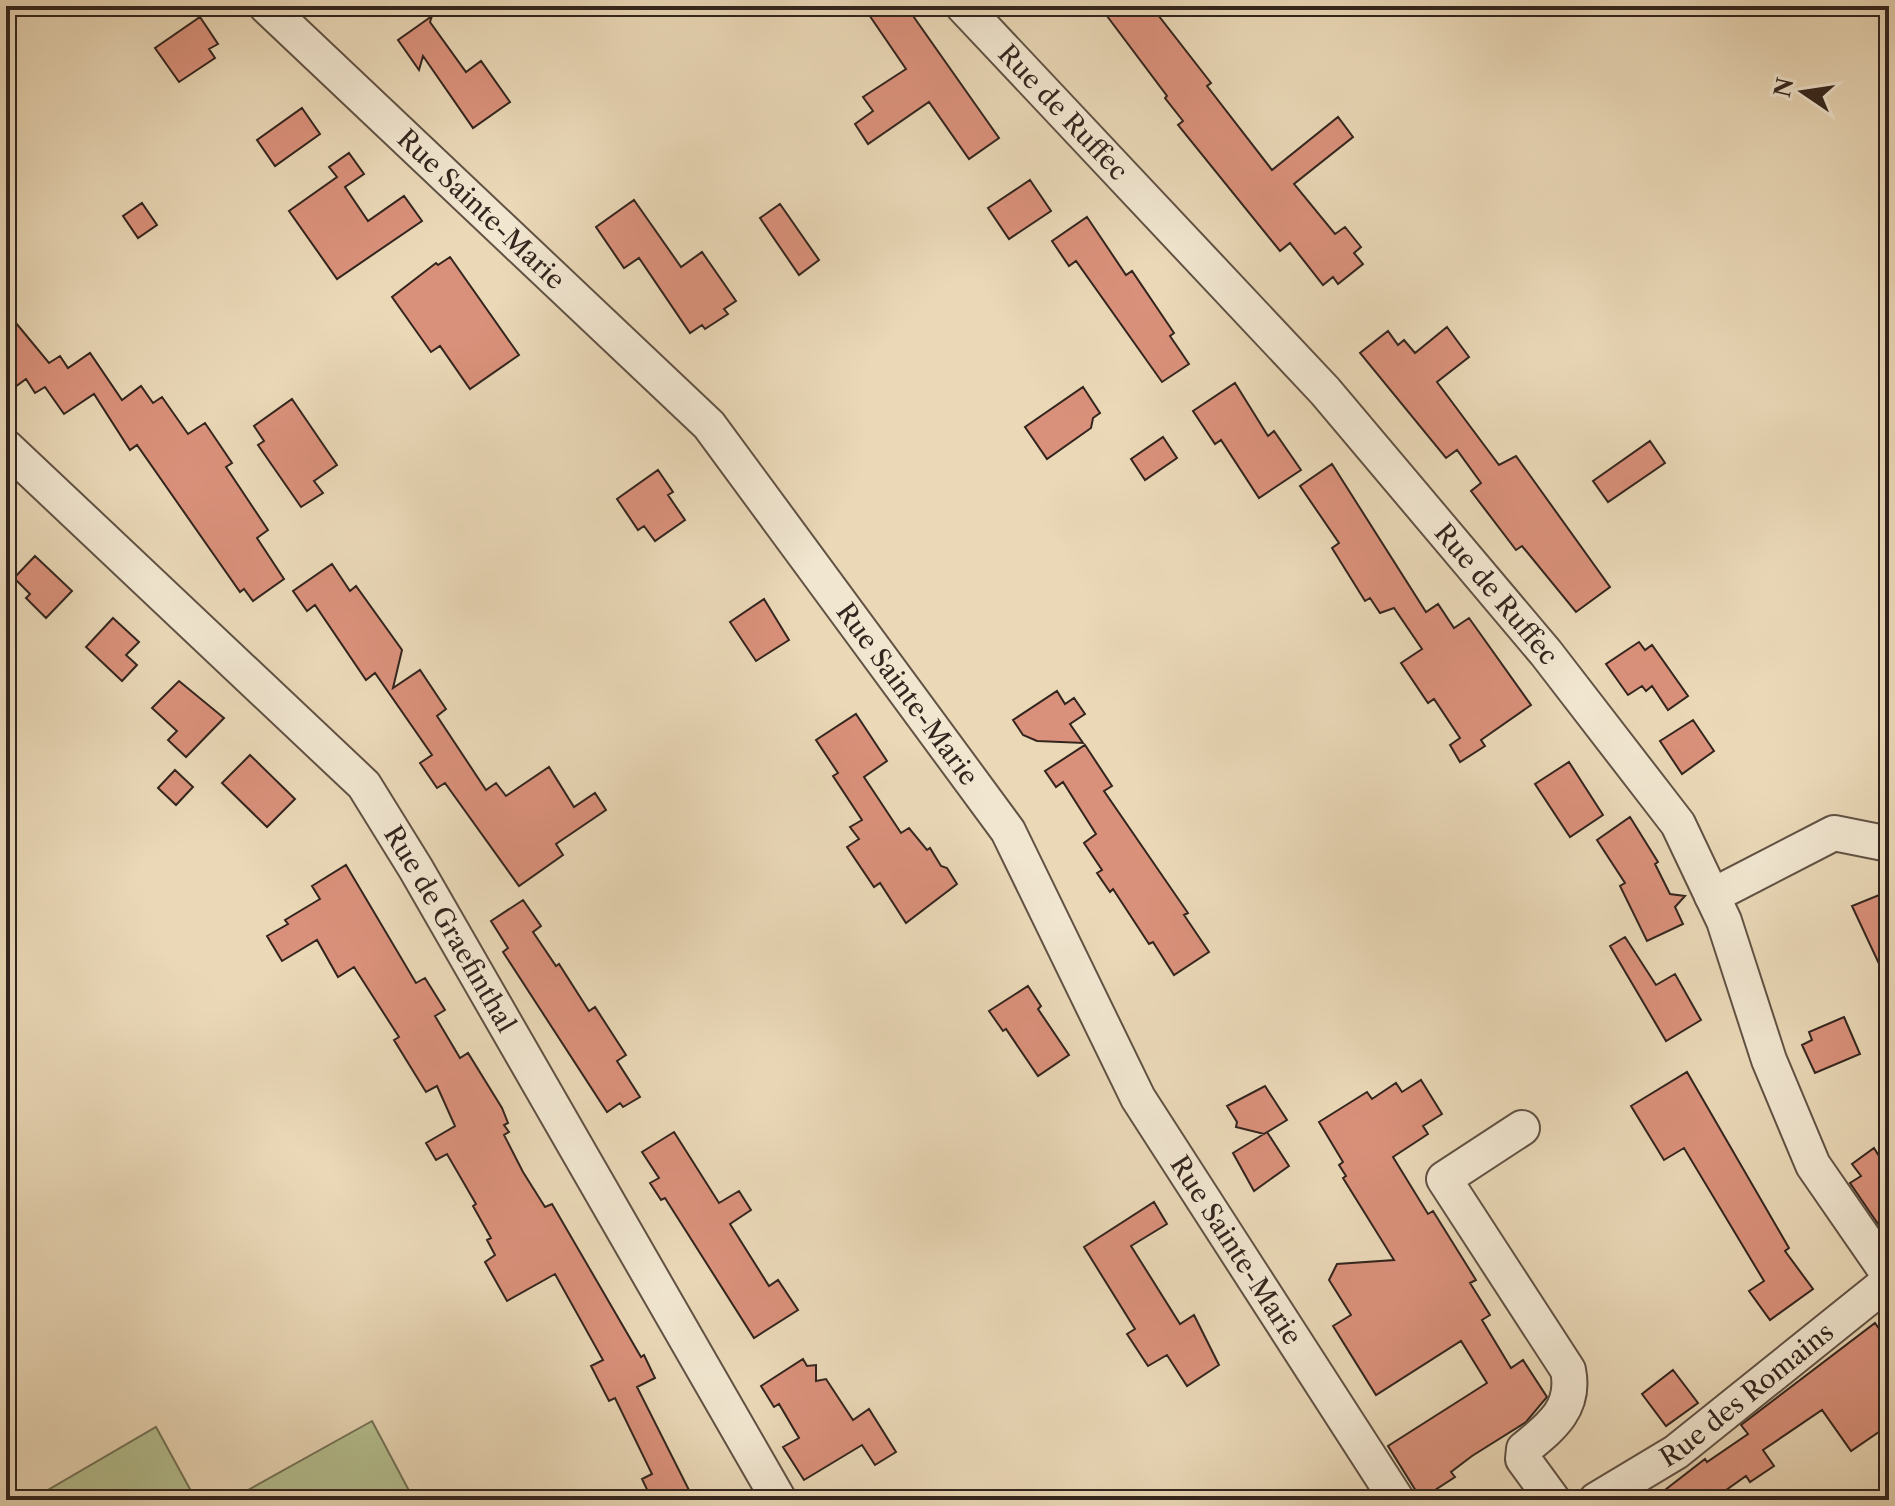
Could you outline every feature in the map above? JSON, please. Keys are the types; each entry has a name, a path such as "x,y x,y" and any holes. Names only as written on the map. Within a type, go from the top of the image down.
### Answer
{"street":[{"name":"Rue Sainte-Marie","path":"266,6 709,425 1008,831 1138,1098 1397,1500"},
{"name":"Rue de Ruffec","path":"963,6 1325,391 1546,653 1678,824 1724,921 1769,1060 1813,1165 1889,1278"},
{"name":"Rue de Graefinthal","path":"6,447 364,785 416,869 779,1500"},
{"path":"1712,896 1834,833 1889,844"},
{"path":"1522,1128 1444,1179 1568,1370 1571,1384 1566,1406 1555,1424 1524,1449 1523,1459 1553,1500"},
{"name":"Rue des Romains","path":"1596,1500 1676,1452 1889,1278"}],"green space":[{"path":"372,1421 414,1500 230,1500"},
{"path":"156,1427 196,1500 37,1500 36,1497"}],"building":[{"path":"863,6 906,6 999,138 969,159 929,102 868,144 855,124 873,111 863,97 906,69"},
{"path":"1120,6 1151,6 1211,83 1207,86 1272,170 1338,117 1353,137 1294,184 1335,234 1345,227 1361,247 1354,253 1363,264 1338,284 1333,277 1323,285 1290,243 1280,251 1178,125 1183,121 1165,98 1167,96 1107,16"},
{"path":"432,16 430,22 466,72 481,61 510,102 473,128 423,56 419,70 398,40"},
{"path":"200,17 218,44 209,49 215,58 179,82 155,48"},
{"path":"302,108 320,134 275,166 257,140"},
{"path":"349,153 364,174 345,187 368,221 404,196 422,221 337,279 289,211 337,177 329,167"},
{"path":"1030,180 1051,211 1009,239 988,208"},
{"path":"634,200 681,267 702,252 736,301 724,309 728,314 705,329 702,325 690,333 639,258 624,268 596,227"},
{"path":"142,203 157,225 138,238 123,216"},
{"path":"780,204 819,260 799,275 760,218"},
{"path":"1087,217 1126,275 1132,271 1174,333 1170,336 1189,364 1162,382 1076,261 1069,266 1052,241"},
{"path":"450,257 519,355 470,389 440,346 431,352 392,297 436,263 438,265"},
{"path":"6,311 49,363 60,356 68,368 90,353 122,400 141,386 153,403 162,397 188,434 205,423 232,463 226,467 268,530 257,538 284,579 253,601 244,589 240,592 137,445 130,450 94,394 64,414 45,387 35,393 26,379 15,387 6,374"},
{"path":"1447,327 1469,357 1437,382 1499,465 1516,456 1610,587 1576,612 1522,546 1516,550 1471,491 1481,483 1457,450 1446,458 1360,353 1388,331 1398,345 1404,340 1415,353"},
{"path":"1235,383 1268,436 1274,431 1301,470 1259,498 1221,440 1215,444 1193,411"},
{"path":"1083,387 1100,413 1093,418 1091,428 1047,459 1025,427"},
{"path":"292,399 337,465 314,481 323,493 301,507 258,445 264,441 254,426"},
{"path":"1163,437 1177,458 1145,480 1131,459"},
{"path":"1650,441 1665,463 1608,502 1593,481"},
{"path":"1332,464 1426,612 1438,604 1454,628 1469,618 1531,705 1481,740 1485,746 1460,762 1450,745 1460,738 1434,699 1428,703 1401,663 1422,649 1394,608 1380,613 1370,598 1365,601 1332,548 1339,543 1300,486"},
{"path":"658,470 673,492 668,495 685,520 655,541 644,526 638,530 617,499"},
{"path":"35,556 72,591 46,618 26,598 30,594 14,578"},
{"path":"332,564 350,591 356,586 402,650 393,688 420,670 446,709 437,716 486,790 496,783 506,796 549,767 574,807 595,793 606,810 556,844 563,855 519,886 445,783 437,788 420,763 432,755 375,673 366,680 315,605 307,611 293,591"},
{"path":"764,599 789,640 756,661 730,622"},
{"path":"113,618 139,642 126,655 137,665 122,681 86,647"},
{"path":"1639,642 1645,650 1652,645 1688,696 1668,710 1652,686 1646,691 1642,686 1628,695 1606,664"},
{"path":"179,681 224,718 186,757 168,740 177,731 152,708"},
{"path":"1057,691 1065,704 1074,698 1085,714 1070,724 1083,743 1037,741 1023,735 1013,720"},
{"path":"856,714 887,761 864,777 901,833 909,828 927,850 930,848 957,884 906,923 880,883 874,887 847,847 859,839 850,827 862,820 833,776 838,773 816,740"},
{"path":"1693,720 1714,751 1682,774 1660,741"},
{"path":"1085,745 1112,786 1104,791 1188,913 1184,915 1209,952 1174,975 1153,942 1149,944 1113,889 1110,892 1097,873 1102,870 1084,843 1096,834 1063,782 1056,787 1045,771"},
{"path":"250,755 295,799 267,827 222,783"},
{"path":"1569,762 1603,815 1570,837 1535,784"},
{"path":"175,770 193,787 176,805 158,788"},
{"path":"1630,817 1658,862 1655,864 1670,894 1685,896 1675,907 1683,924 1647,941 1620,886 1625,883 1597,840"},
{"path":"346,865 416,983 425,978 445,1010 435,1016 460,1058 468,1053 502,1108 508,1123 504,1125 509,1132 504,1135 523,1172 545,1207 552,1204 641,1357 644,1355 655,1378 637,1387 694,1500 652,1500 642,1479 652,1474 615,1398 609,1401 591,1366 603,1360 555,1274 507,1301 485,1262 495,1255 487,1240 491,1238 473,1206 476,1204 447,1154 436,1160 426,1143 455,1126 437,1086 426,1092 394,1040 399,1037 354,967 338,977 317,940 282,961 267,936 288,924 285,920 320,899 312,886"},
{"path":"1889,891 1889,983 1888,983 1852,906"},
{"path":"523,900 541,926 533,932 556,966 559,964 589,1011 595,1007 626,1055 617,1061 640,1097 623,1107 620,1103 607,1112 503,952 508,948 491,921"},
{"path":"1625,937 1656,985 1675,974 1701,1020 1666,1041 1610,946"},
{"path":"1028,986 1041,1006 1038,1009 1069,1055 1038,1076 1006,1029 1003,1031 989,1011"},
{"path":"1844,1017 1860,1054 1815,1073 1802,1045 1812,1040 1809,1032"},
{"path":"1687,1072 1789,1248 1785,1251 1813,1289 1770,1320 1749,1291 1764,1281 1684,1148 1664,1160 1631,1106"},
{"path":"1421,1080 1442,1114 1423,1126 1428,1134 1393,1157 1428,1214 1433,1211 1476,1280 1470,1283 1490,1315 1482,1320 1511,1368 1523,1360 1547,1397 1526,1422 1472,1456 1451,1472 1455,1477 1421,1499 1388,1446 1487,1383 1461,1341 1376,1395 1333,1326 1351,1315 1329,1280 1337,1264 1394,1260 1343,1178 1346,1176 1339,1165 1343,1162 1319,1122 1367,1092 1372,1099 1396,1083 1402,1092"},
{"path":"1265,1086 1287,1120 1264,1134 1236,1127 1237,1122 1227,1106"},
{"path":"674,1132 719,1203 739,1191 751,1210 730,1224 769,1286 778,1280 798,1310 754,1338 665,1198 661,1200 650,1183 659,1178 642,1152"},
{"path":"1267,1132 1289,1166 1254,1191 1233,1153"},
{"path":"1874,1148 1889,1172 1889,1240 1850,1183 1861,1176 1852,1164"},
{"path":"1154,1202 1167,1224 1131,1246 1180,1324 1194,1315 1219,1365 1187,1386 1167,1355 1148,1366 1127,1334 1135,1329 1084,1247"},
{"path":"1875,1323 1889,1343 1889,1425 1851,1451 1822,1410 1763,1450 1774,1466 1750,1482 1746,1476 1712,1500 1652,1500 1705,1459 1707,1462 1748,1434 1741,1425"},
{"path":"803,1359 807,1366 816,1365 816,1381 826,1379 853,1420 869,1409 896,1452 875,1465 862,1445 804,1480 783,1447 799,1438 779,1404 774,1407 761,1386"},
{"path":"1673,1370 1698,1403 1666,1426 1642,1394"}]}
